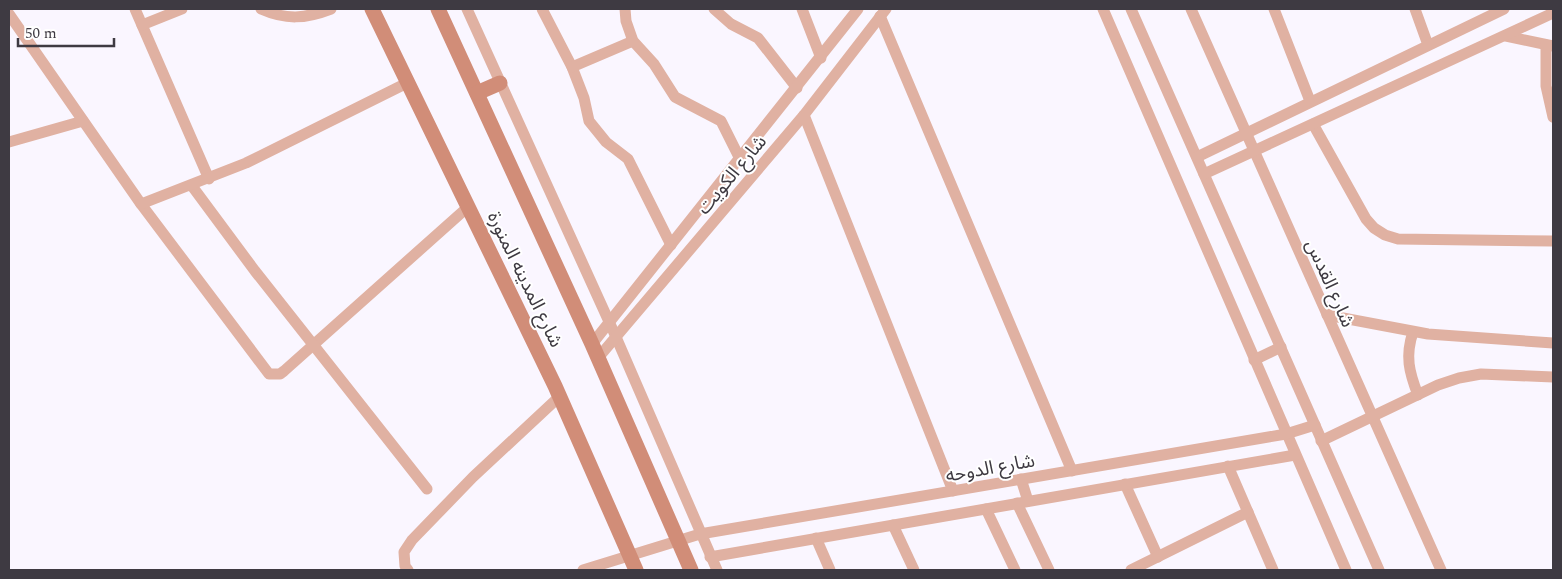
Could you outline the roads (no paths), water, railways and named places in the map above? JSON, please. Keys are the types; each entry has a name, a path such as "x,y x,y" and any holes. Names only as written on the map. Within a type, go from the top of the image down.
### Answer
{"main road":[{"name":"شارع المدينه المنورة","path":"372,9 560,396 636,570"},
{"name":"شارع المدينه المنورة","path":"438,9 595,351 691,570"},
{"path":"477,93 500,83"}],"street":[{"path":"135,9 209,179"},
{"path":"142,25 182,9"},
{"path":"261,9 274,15 301,18 331,9"},
{"path":"467,9 616,337 716,570"},
{"path":"542,9 572,68 584,98 589,121 602,138 628,159 671,245"},
{"path":"625,9 626,21 633,41 654,64 675,97 721,121 740,159"},
{"path":"714,9 732,24 758,38 797,88"},
{"path":"802,9 821,58"},
{"name":"شارع الكويت","path":"595,351 609,322 830,47 858,9"},
{"path":"1102,9 1346,570"},
{"path":"1131,9 1379,570"},
{"name":"شارع القدس","path":"1191,9 1441,570"},
{"path":"1274,9 1310,102"},
{"path":"1415,9 1428,45"},
{"path":"1197,157 1498,10"},
{"path":"883,12 1072,471"},
{"name":"شارع الكويت","path":"595,351 616,337 804,116 883,12"},
{"path":"1204,174 1553,13"},
{"path":"9,14 142,204 264,370 269,374 280,374 469,206"},
{"path":"1506,36 1550,46 1546,86 1553,117"},
{"path":"572,68 633,41"},
{"path":"830,47 847,60"},
{"path":"142,204 209,179 282,146 407,83"},
{"path":"804,116 953,491"},
{"path":"9,142 83,121"},
{"path":"1313,124 1366,219 1374,228 1385,235 1409,239 1553,241"},
{"path":"192,186 427,489"},
{"path":"1327,315 1413,332 1553,343"},
{"path":"1413,332 1408,355 1408,368 1418,395"},
{"path":"1254,360 1281,347"},
{"path":"1321,441 1418,395 1459,378 1481,374 1553,377"},
{"path":"408,570 404,552 412,540 473,477 560,396"},
{"name":"شارع الدوحه","path":"583,570 629,554 700,534 1286,434 1315,426"},
{"path":"710,557 1295,455"},
{"path":"1228,466 1273,570"},
{"path":"1021,479 1022,502 1049,570"},
{"path":"1125,484 1158,557"},
{"path":"986,509 1015,570"},
{"path":"1131,570 1248,512"},
{"path":"893,525 914,570"},
{"path":"816,538 830,570"}]}
